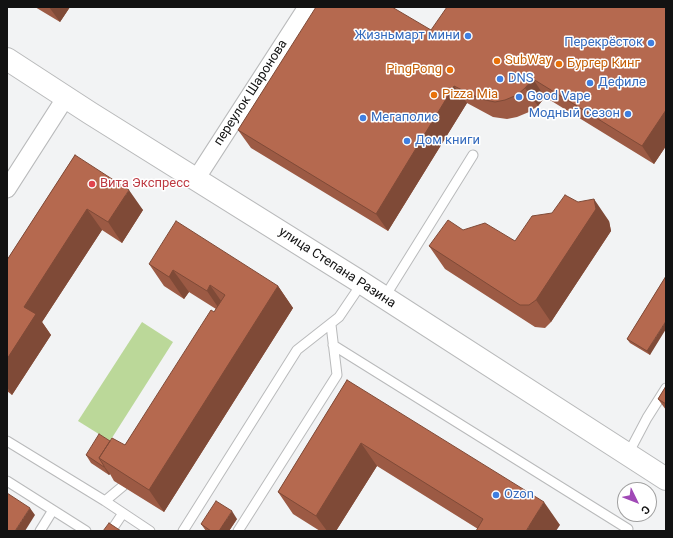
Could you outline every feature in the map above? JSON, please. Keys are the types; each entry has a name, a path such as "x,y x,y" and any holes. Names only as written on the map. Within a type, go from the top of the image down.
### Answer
{"street":[{"name":"переулок Шаронова","path":"196,179 307,7"},
{"name":"улица Степана Разина","path":"7,59 362,282 384,298 666,479"},
{"path":"7,189 66,97"}],"lane":[{"path":"384,298 474,155"},
{"path":"183,531 297,350 331,325 339,317 362,282"},
{"path":"238,531 336,375 331,325"},
{"path":"333,345 628,529"},
{"path":"627,455 647,418 666,388"},
{"path":"7,441 105,501 150,531"},
{"path":"7,481 86,531"},
{"path":"105,501 123,486"},
{"path":"40,531 53,510"},
{"path":"111,531 123,513"}],"green space":[{"path":"142,322 173,342 110,441 78,421"}],"building":[{"name":"Мегаполис","path":"316,7 392,7 431,30 447,7 666,7 666,110 642,146 533,79 517,95 495,102 481,99 454,86 376,214 238,130"},
{"path":"75,155 129,190 108,222 87,209 24,307 36,314 7,359 7,260"},
{"path":"565,195 578,202 594,199 596,209 536,300 529,305 520,305 429,246 448,220 463,230 485,223 515,241 532,216 552,213"},
{"path":"176,221 278,286 149,490 99,458 112,438 125,445 211,310 214,312 225,295 210,285 207,291 173,270 169,277 149,264"},
{"path":"666,276 666,321 647,351 627,339"},
{"path":"347,380 544,502 526,531 476,531 483,519 361,443 316,516 278,492"},
{"path":"666,386 666,404 658,399"},
{"path":"99,434 110,441 99,458 104,467 86,455"},
{"path":"7,493 30,508 15,531 7,531"},
{"path":"216,501 232,511 219,531 211,531 201,524"},
{"path":"109,523 121,531 103,531"}],"place":[{"name":"Жизньмарт мини","path":"468,36"},
{"name":"Перекрёсток","path":"651,43"},
{"name":"SubWay","path":"497,61"},
{"name":"Бургер Кинг","path":"559,64"},
{"name":"PingPong","path":"450,70"},
{"name":"DNS","path":"500,79"},
{"name":"Дефиле","path":"590,83"},
{"name":"Pizza Mia","path":"434,95"},
{"name":"Good Vape","path":"519,97"},
{"name":"Модный Сезон","path":"628,114"},
{"name":"Мегаполис","path":"363,118"},
{"name":"Дом книги","path":"407,141"},
{"name":"Вита Экспресс","path":"92,184"},
{"name":"Ozon","path":"496,495"}]}
